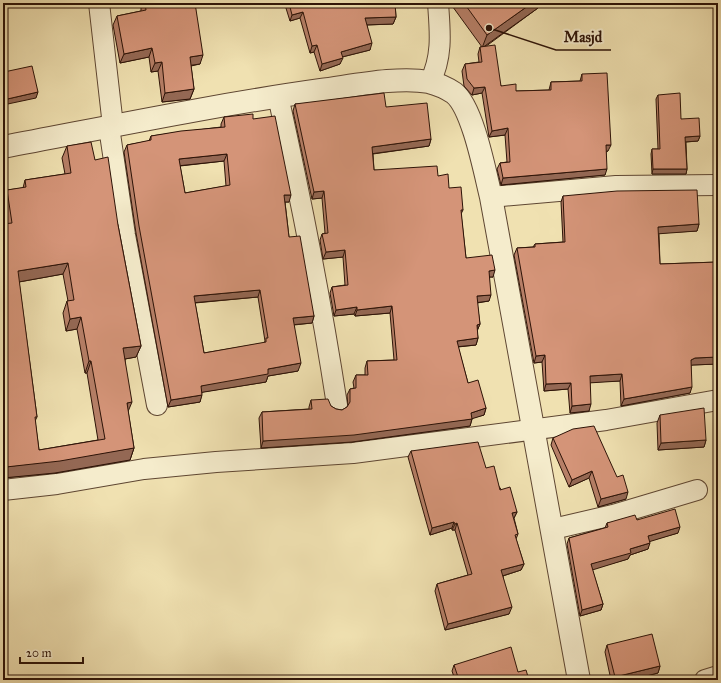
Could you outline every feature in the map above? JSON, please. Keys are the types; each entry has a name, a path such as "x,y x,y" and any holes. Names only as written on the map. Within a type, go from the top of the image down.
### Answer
{"street":[{"path":"99,3 111,127 130,264 156,405"},
{"path":"430,82 439,58 440,45 438,3"},
{"path":"3,147 278,96 369,83 407,81 430,82 455,94 464,108 477,140 491,197 553,529 579,680"},
{"path":"278,96 298,186 324,317 337,405"},
{"path":"491,197 616,186 718,185"},
{"path":"3,490 57,484 144,469 216,462 353,454 534,430 661,411 718,400"},
{"path":"553,529 613,515 697,490"},
{"path":"705,680 718,676"}],"building":[{"path":"145,3 195,3 203,55 190,57 194,89 165,93 162,62 155,63 152,48 124,54 117,16 146,10"},
{"path":"289,3 395,3 396,17 365,18 372,43 341,52 343,58 322,64 317,45 312,46 303,12 292,15"},
{"path":"464,3 532,3 487,35"},
{"path":"495,45 501,86 516,84 516,91 551,90 551,82 582,81 582,74 607,73 611,145 606,145 607,169 503,178 500,163 510,162 508,128 492,131 485,87 474,88 467,79 465,64 482,62 480,47"},
{"path":"32,66 38,92 3,100 3,68 4,72"},
{"path":"384,93 386,107 427,103 431,139 372,147 374,170 437,166 438,176 448,174 449,188 461,187 463,210 461,210 466,258 492,255 495,270 489,271 491,295 477,296 480,324 477,325 478,338 457,341 468,383 478,380 486,408 471,413 472,419 354,435 263,441 262,412 312,409 311,400 328,399 331,406 342,410 347,407 350,402 350,389 356,388 356,375 368,375 367,361 397,360 392,306 357,310 357,307 336,310 332,287 348,285 345,250 326,252 322,234 328,233 324,191 314,192 295,104"},
{"path":"680,93 681,119 699,118 700,136 685,137 687,169 653,169 652,149 660,149 658,95"},
{"path":"253,114 253,119 275,116 291,195 284,195 289,237 300,236 314,316 293,318 301,363 268,369 268,374 201,386 202,395 171,400 139,226 127,145 151,140 151,136 181,131 225,127 224,117","holes":["227,154 230,185 185,193 179,159","260,290 268,338 266,338 266,342 204,353 194,296"]},
{"path":"91,142 95,160 108,157 118,225 141,346 123,348 132,402 127,403 134,448 60,461 6,467 3,469 3,224 12,223 7,190 26,187 25,180 71,173 67,146","holes":["68,263 74,300 67,301 70,319 81,317 89,361 91,361 105,439 39,450 35,417 37,417 18,271"]},
{"path":"697,190 699,224 658,227 660,264 718,262 718,357 695,358 691,360 692,387 624,399 622,374 590,376 591,404 572,406 571,383 546,384 545,355 536,356 517,248 535,247 535,244 565,242 563,196 617,191"},
{"path":"704,408 706,440 661,443 660,415"},
{"path":"594,426 617,477 623,475 628,492 601,499 592,471 572,480 553,438 573,429"},
{"path":"478,442 486,468 494,466 500,490 510,487 517,512 512,513 518,534 515,535 524,564 501,570 512,607 448,624 437,584 472,574 457,523 455,524 454,522 432,528 411,451"},
{"path":"675,509 680,527 648,536 650,543 630,549 631,553 591,564 603,604 582,610 569,538 608,527 607,523 635,515 637,520"},
{"path":"652,634 660,666 615,677 607,645"},
{"path":"511,647 518,672 526,670 529,680 459,680 454,665"}],"place":[{"name":"Masjd","path":"489,28"}]}
